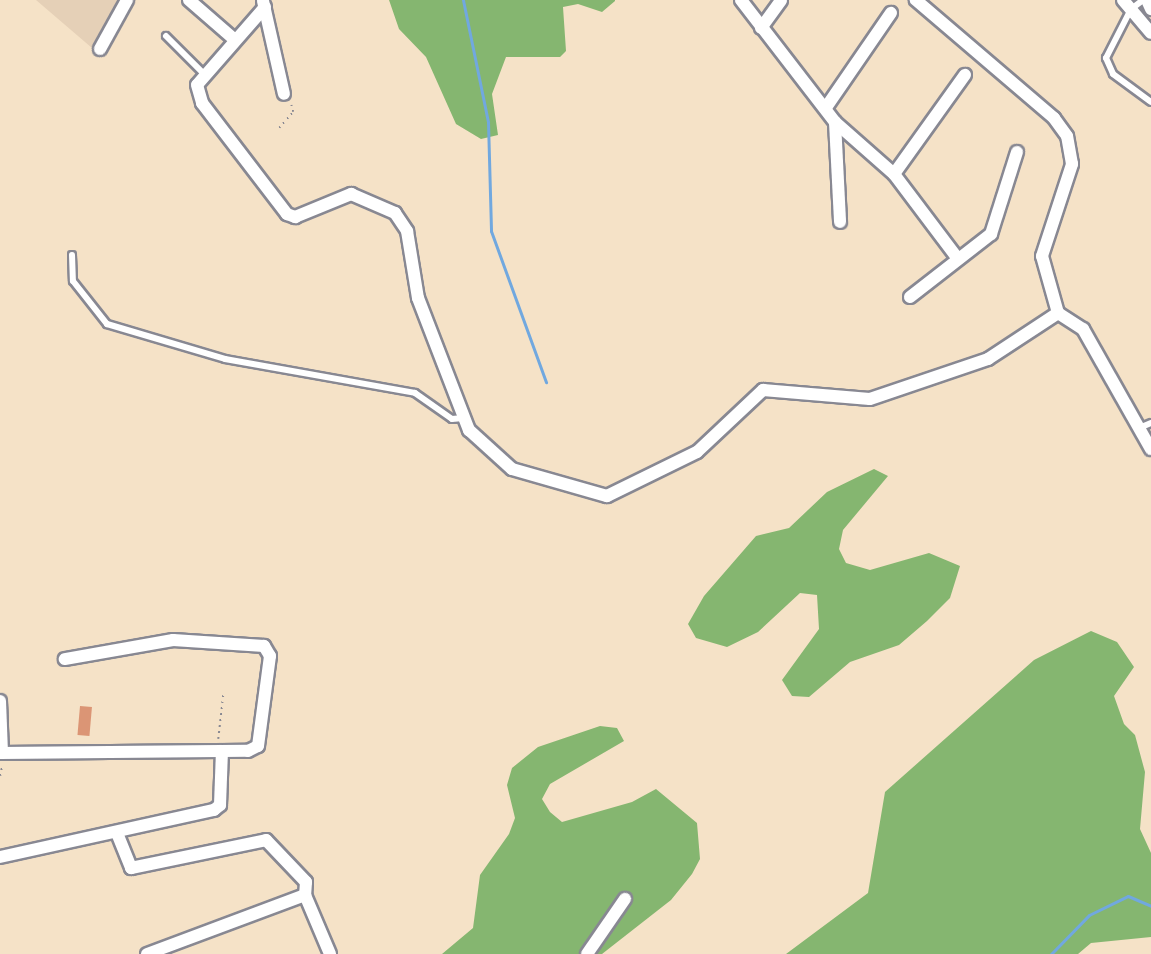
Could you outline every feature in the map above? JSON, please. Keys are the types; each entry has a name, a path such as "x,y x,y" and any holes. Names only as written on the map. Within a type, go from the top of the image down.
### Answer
{"street":[{"path":"100,49 127,0"},
{"path":"189,0 235,40"},
{"path":"741,0 761,28 826,106 836,122 894,174 958,259"},
{"path":"761,28 781,0"},
{"path":"916,0 1054,118 1067,136 1072,164 1042,256 1058,313 1083,329 1145,426 1151,449"},
{"path":"1145,0 1151,9"},
{"path":"264,4 204,74 196,90 202,103 287,214 295,217 351,194 374,200 399,219 410,239 418,298 463,418 507,467 607,496 697,452 763,390 870,399 988,359 1058,313"},
{"path":"264,4 284,94"},
{"path":"1127,5 1150,33"},
{"path":"826,106 891,13"},
{"path":"894,174 965,75"},
{"path":"836,122 840,222"},
{"path":"909,297 991,234 1017,152"},
{"path":"0,701 1,753 248,751 259,743 270,656 264,646 173,640 64,659"},
{"path":"0,857 217,808 219,752"},
{"path":"117,832 131,868 266,840 306,882 305,895 330,954"},
{"path":"147,954 305,895"},
{"path":"587,954 625,899"}],"lane":[{"path":"1145,0 1127,5 1107,63 1151,102"},
{"path":"166,36 204,74"},
{"path":"72,255 73,281 108,324 225,359 415,393 452,419 463,418"}],"path":[{"path":"279,128 293,112 284,94"},
{"path":"219,752 223,695"}],"shaded area":[{"path":"36,0 120,0 92,48"}],"green space":[{"path":"389,0 615,1 602,12 578,4 563,7 566,51 560,57 506,57 492,94 498,135 481,139 456,124 426,57 399,29"},
{"path":"874,469 888,476 843,530 839,549 846,563 870,570 929,553 960,566 950,598 927,621 899,645 850,662 809,697 792,696 782,680 819,629 817,595 800,593 758,632 727,647 696,638 688,624 704,596 756,536 789,528 827,492"},
{"path":"1091,631 1117,642 1134,667 1114,696 1124,724 1135,735 1145,772 1140,829 1151,853 1151,937 1091,943 1078,954 786,954 868,893 885,792 1034,660"},
{"path":"600,726 617,728 624,741 550,784 542,799 550,812 562,822 632,802 656,789 697,823 700,859 692,874 671,900 602,954 442,954 473,928 480,875 509,834 515,818 507,785 512,768 538,747"}],"building":[{"path":"80,706 92,707 89,736 77,735"}],"waterway":[{"path":"463,0 488,122 491,231 546,382"},
{"path":"1051,954 1089,915 1128,896 1151,906"}]}
